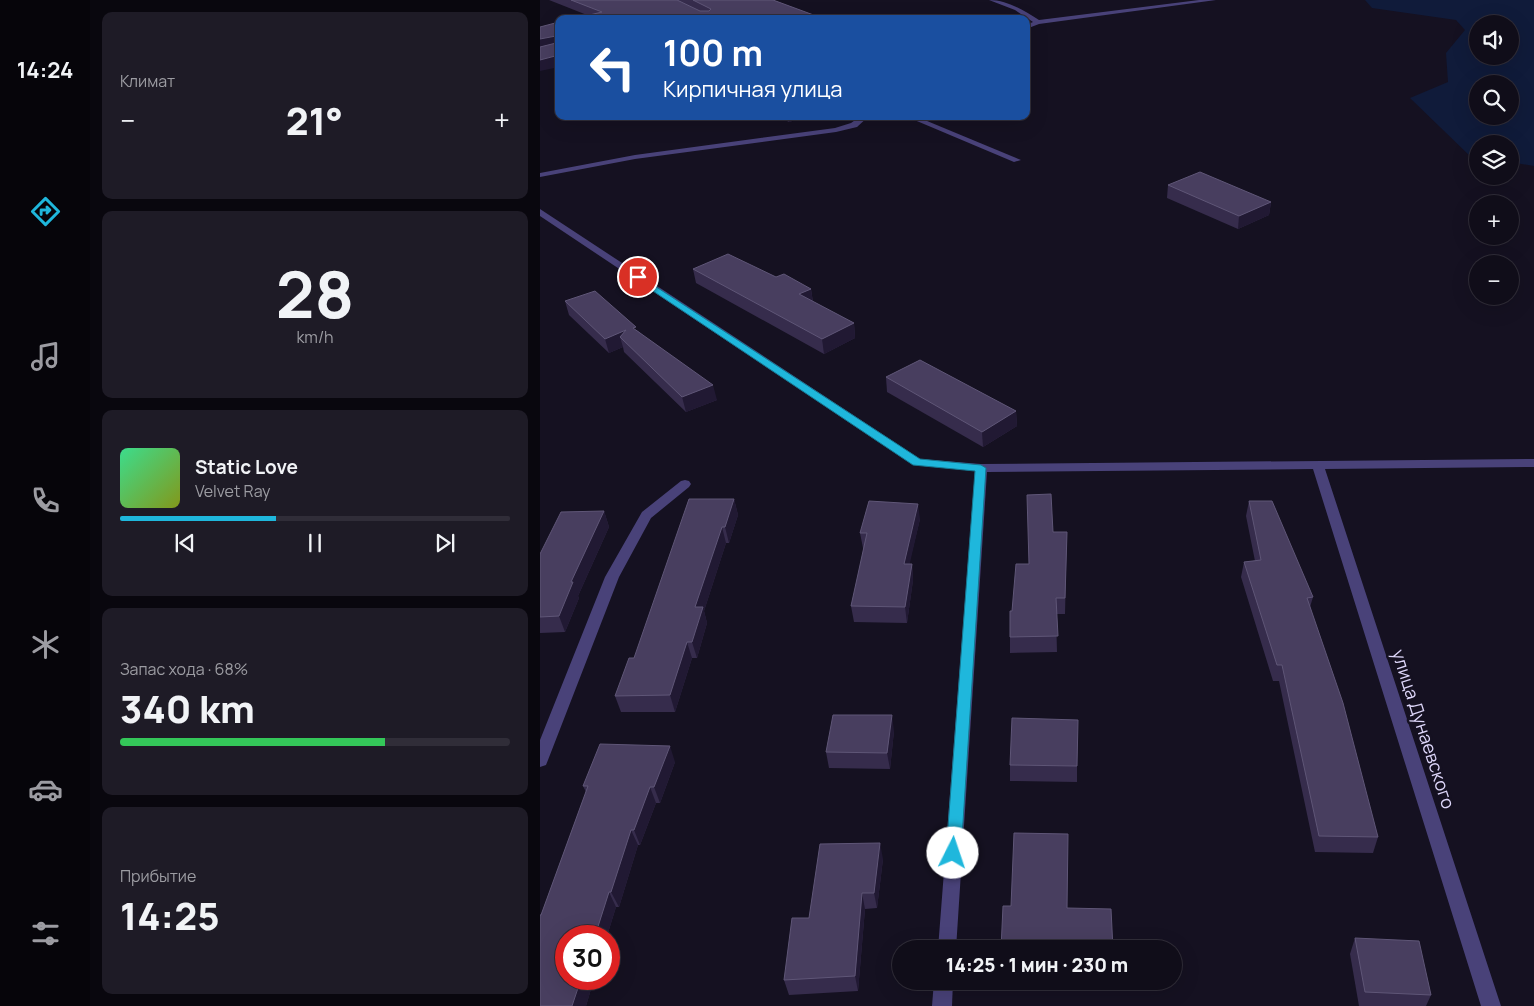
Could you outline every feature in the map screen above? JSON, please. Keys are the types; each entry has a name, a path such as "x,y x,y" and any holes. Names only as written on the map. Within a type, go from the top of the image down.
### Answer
{"street":[{"path":"992,0 1017,8 1028,15"},
{"path":"1030,25 1038,22 1213,0"},
{"path":"1030,17 1038,22"},
{"path":"540,175 634,158 836,130 854,125 861,120"},
{"path":"918,120 1017,160"},
{"path":"540,212 917,462 981,468 1534,463"},
{"name":"улица Дунаевского","path":"1318,465 1492,1006"},
{"path":"947,940 981,468"},
{"path":"540,760 612,577 646,515 685,484"},
{"path":"942,1006 943,990"}],"water":[{"path":"1365,0 1534,0 1534,166 1519,164 1519,135 1469,135 1469,155 1410,98 1448,82 1446,53 1465,30 1456,20 1372,8"}],"building":[{"path":"571,0 677,0 700,11 709,11 711,9 693,0 773,0 814,15 590,15 602,12"},
{"path":"555,23 555,36 540,39 540,27"},
{"path":"555,43 555,56 540,60 540,47"},
{"path":"1200,172 1271,202 1239,216 1168,185"},
{"path":"728,254 776,277 784,274 811,289 799,294 854,323 822,339 693,269"},
{"path":"595,291 636,327 633,328 713,385 682,397 620,337 626,330 605,339 565,301"},
{"path":"920,360 1016,411 982,432 886,377"},
{"path":"1051,494 1053,532 1067,532 1065,598 1056,598 1058,636 1010,637 1010,611 1012,611 1016,564 1029,564 1027,495"},
{"path":"689,499 734,499 725,527 722,527 695,607 703,607 692,642 687,642 670,695 615,696 629,658 634,658"},
{"path":"869,501 918,504 904,564 912,564 905,607 851,606 867,533 860,533"},
{"path":"1249,501 1272,501 1313,597 1307,598 1343,703 1378,837 1319,836 1282,665 1277,665 1244,562 1261,560"},
{"path":"604,511 571,582 573,582 559,616 540,617 540,554 561,512"},
{"path":"833,715 892,715 887,753 826,752"},
{"path":"1012,718 1078,720 1077,766 1010,765"},
{"path":"600,744 670,746 654,787 650,787 634,830 631,830 598,925 555,925 555,990 577,990 572,1006 540,1006 540,915 588,786 583,786"},
{"path":"1014,833 1068,834 1067,908 1111,909 1113,940 1001,940 1003,906 1011,906"},
{"path":"880,843 874,893 862,893 855,976 784,980 792,918 809,918 820,844"},
{"path":"1355,938 1419,941 1431,995 1365,992"}],"route":[{"path":"638,277 917,462 981,468 953,853"}]}
